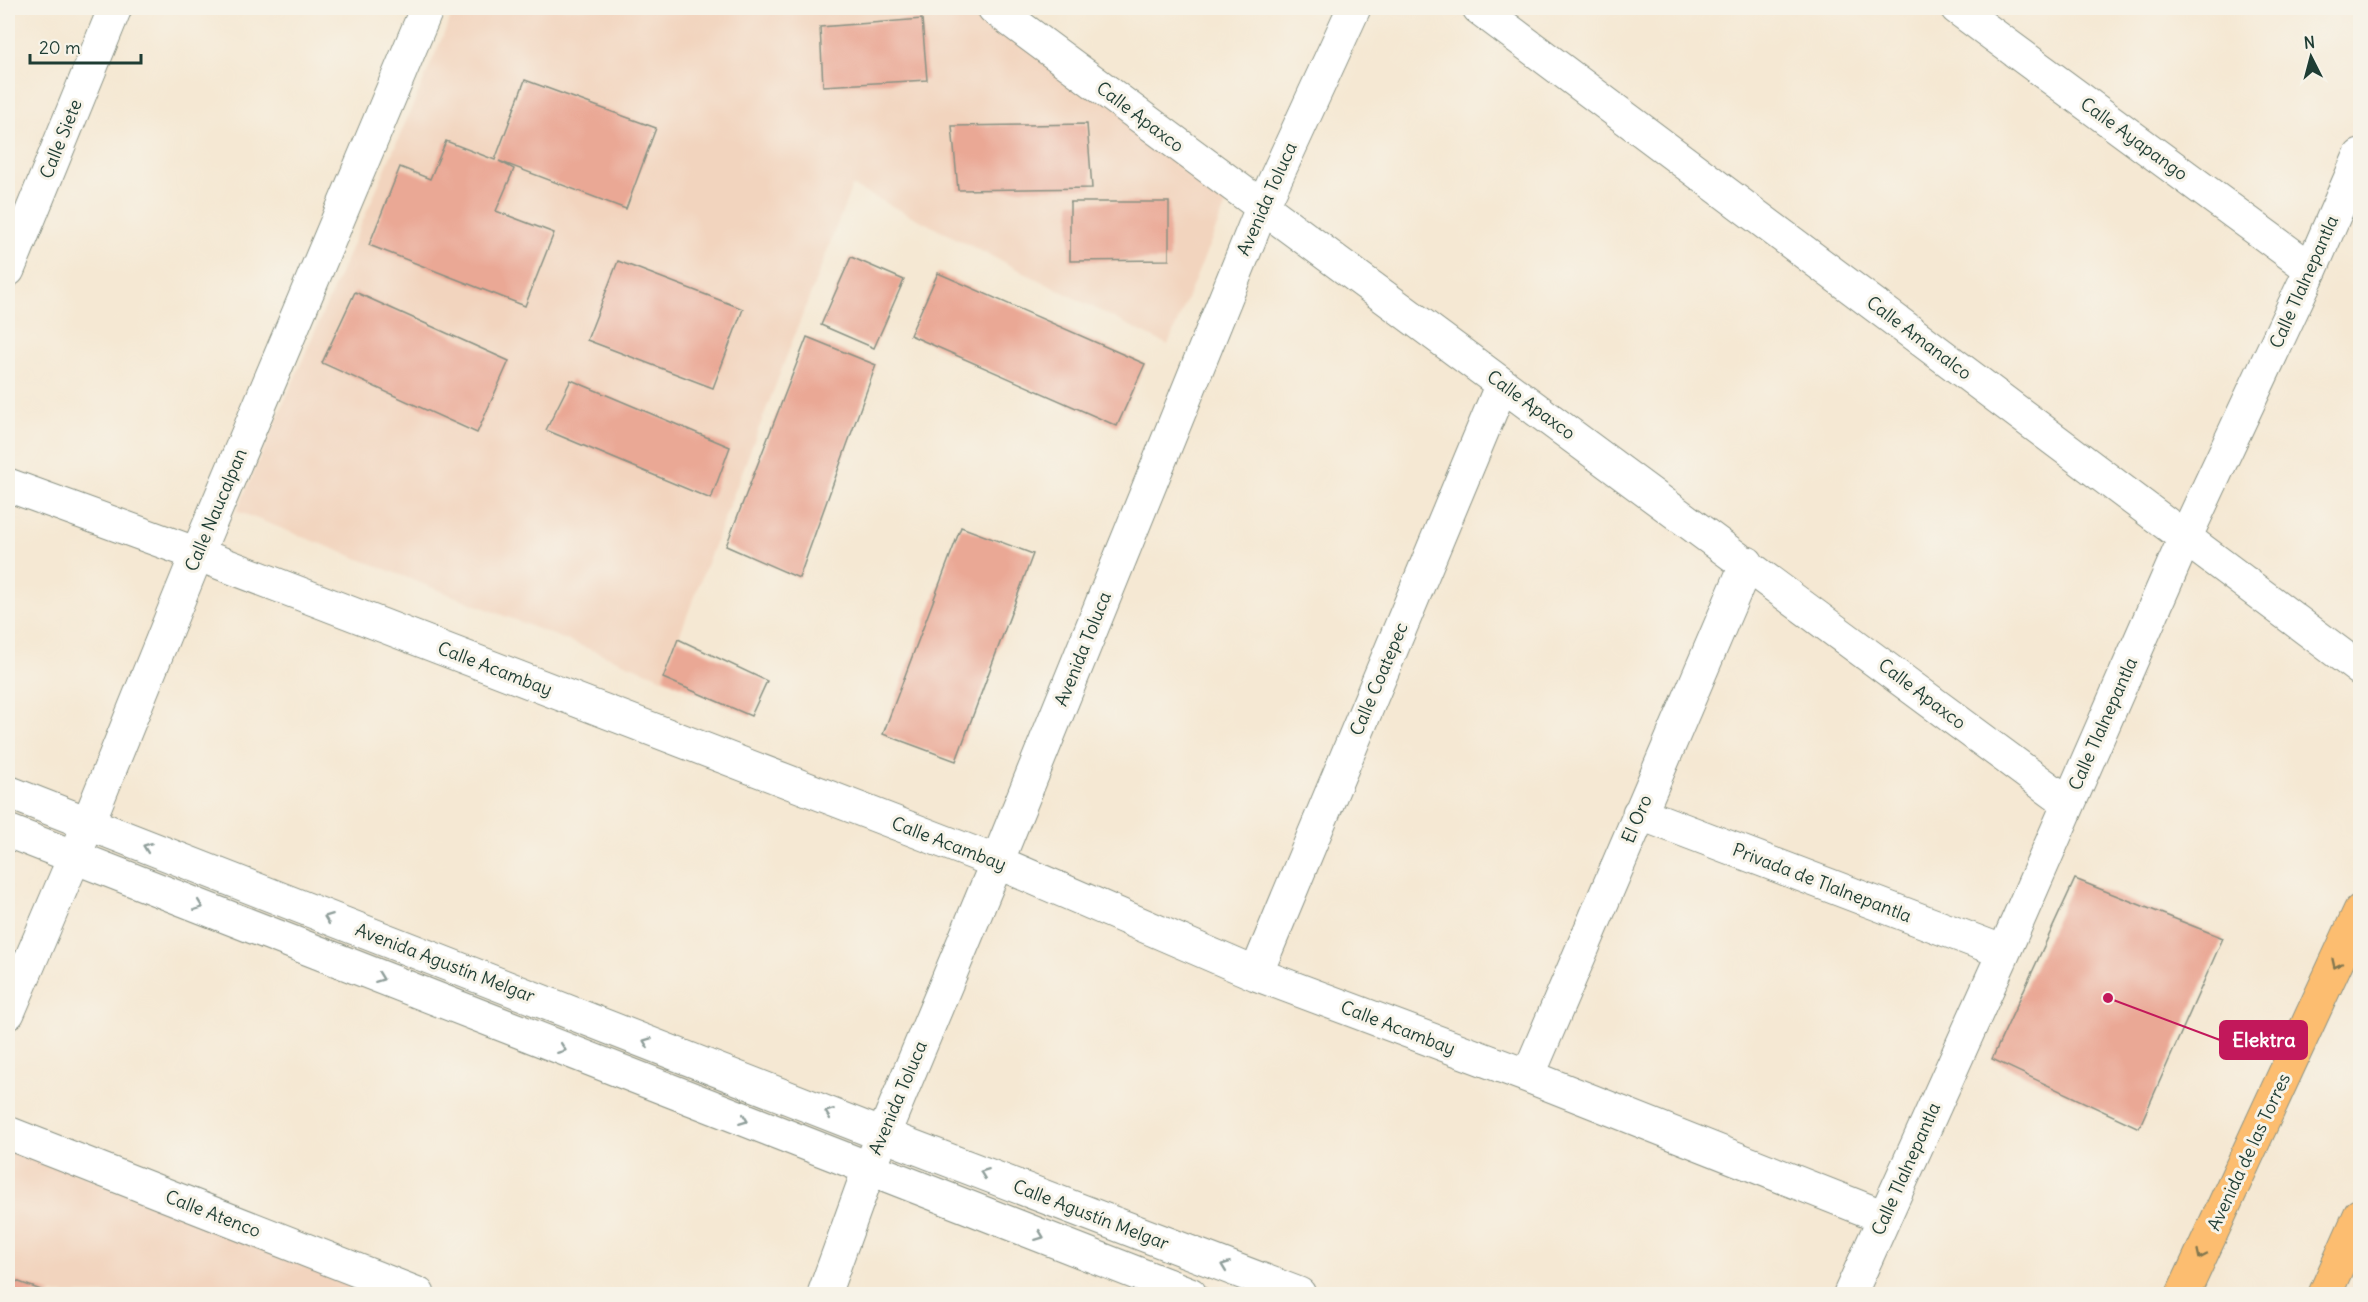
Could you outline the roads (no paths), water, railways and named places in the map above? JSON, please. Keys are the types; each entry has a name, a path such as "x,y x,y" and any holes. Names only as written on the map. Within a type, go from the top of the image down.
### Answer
{"main road":[{"name":"Avenida de las Torres","path":"2182,1294 2361,911"},
{"path":"2325,1294 2360,1216"}],"street":[{"name":"Calle Siete","path":"8,270 115,8"},
{"name":"Calle Naucalpan","path":"8,1014 197,554 427,8"},
{"name":"Calle Apaxco","path":"994,8 1262,208 1747,563 2068,803"},
{"name":"Avenida Toluca","path":"824,1294 868,1169 996,862 1262,208 1354,8"},
{"name":"Calle Amanalco","path":"1479,8 2361,669"},
{"name":"Calle Ayapango","path":"1975,13 2311,269"},
{"name":"Calle Tlalnepantla","path":"1850,1294 2004,952 2186,538 2361,156"},
{"name":"Calle Coatepec","path":"1256,975 1502,384"},
{"name":"Calle Acambay","path":"8,485 197,554 996,862 1256,975 1528,1076 1884,1217"},
{"name":"El Oro","path":"1528,1076 1747,563"},
{"name":"Avenida Agustín Melgar","path":"8,792 883,1135"},
{"name":"Privada de Tlalnepantla","path":"1640,813 2004,952"},
{"name":"Avenida Agustín Melgar","path":"8,831 868,1169"},
{"name":"Calle Atenco","path":"8,1133 418,1294"},
{"name":"Calle Agustín Melgar","path":"883,1135 1299,1294"},
{"name":"Calle Agustín Melgar","path":"868,1169 1190,1294"}],"place":[{"name":"Elektra","path":"2108,998"}]}
